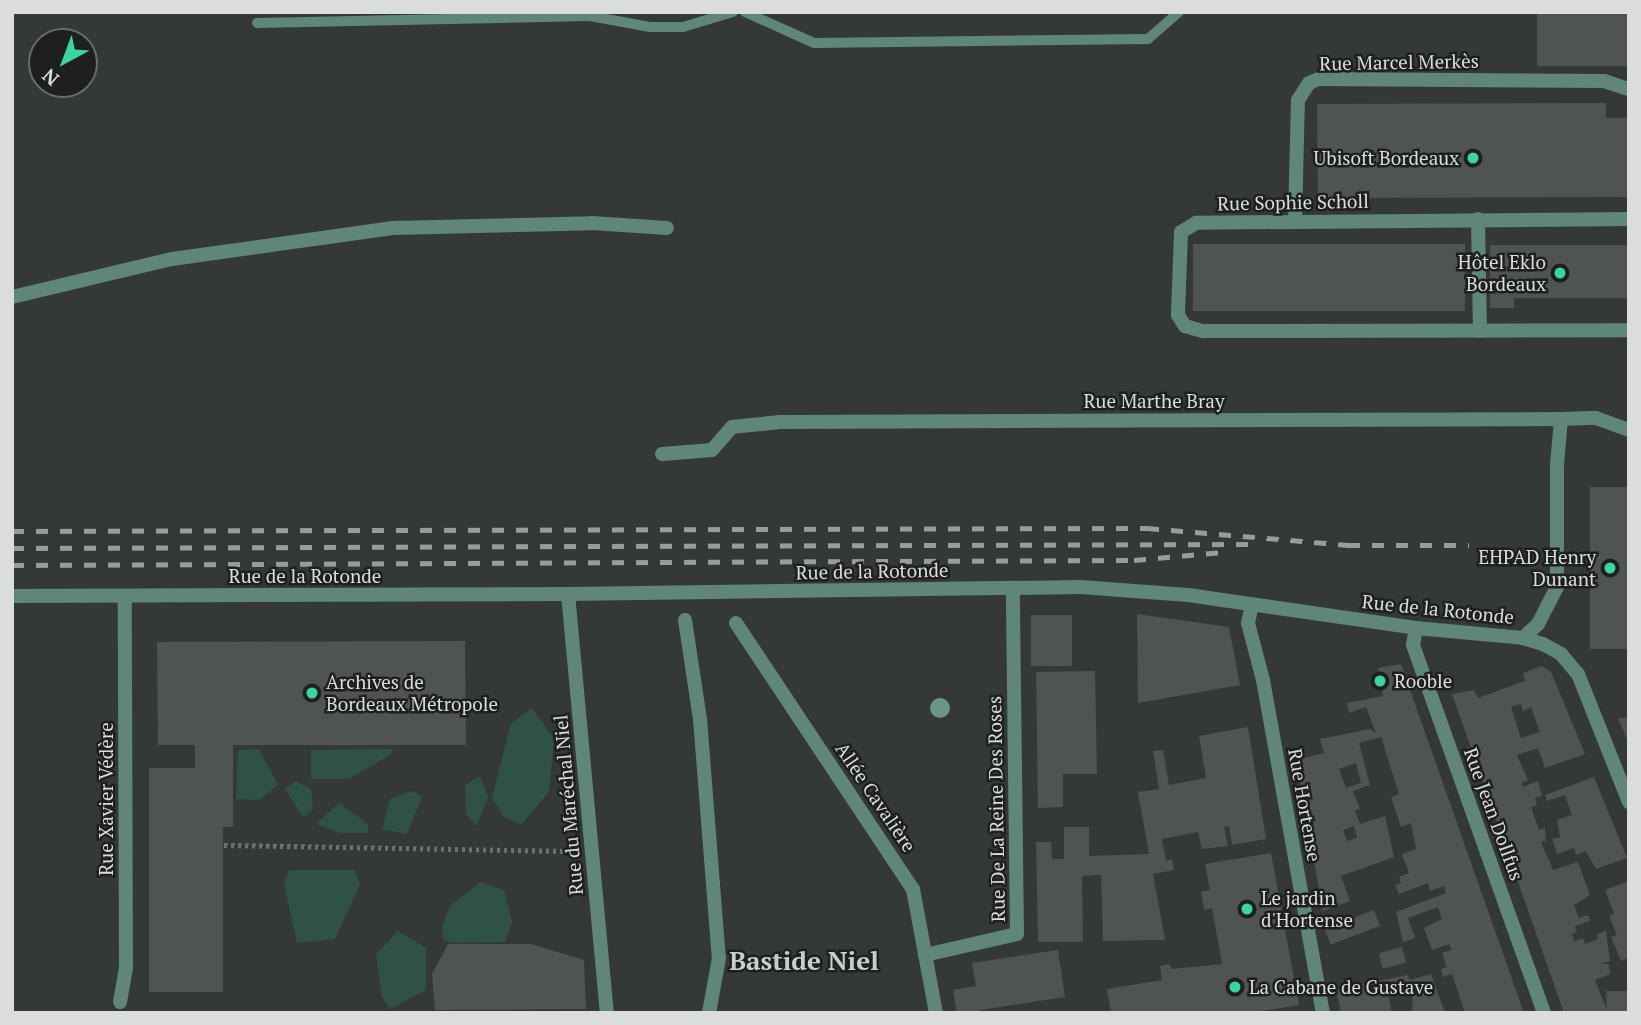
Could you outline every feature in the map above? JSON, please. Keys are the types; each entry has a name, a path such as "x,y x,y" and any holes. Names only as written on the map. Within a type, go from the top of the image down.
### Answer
{"street":[{"name":"Rue Marcel Merkès","path":"1295,220 1298,100 1302,89 1319,79 1604,80 1629,89"},
{"path":"1478,219 1480,331"},
{"name":"Rue Sophie Scholl","path":"1629,219 1196,223 1181,232 1178,315 1185,326 1203,331 1629,330"},
{"path":"12,297 172,259 393,228 592,223 667,228"},
{"name":"Rue Marthe Bray","path":"662,454 712,450 732,427 780,422 1596,418 1629,430"},
{"path":"1523,638 1538,624 1557,587 1557,466 1561,419"},
{"name":"Rue de la Rotonde","path":"12,596 568,594 1013,588 1151,590 1416,628 1523,638 1562,654 1578,674 1629,802"},
{"name":"Rue De La Reine Des Roses","path":"925,955 1017,934 1013,588"},
{"name":"Rue du Maréchal Niel","path":"568,594 607,1013"},
{"name":"Rue Xavier Védère","path":"120,1002 127,968 125,596"},
{"name":"Rue Hortense","path":"1252,604 1248,623 1263,680 1323,1013"},
{"path":"685,620 700,719 719,958 709,1013"},
{"name":"Allée Cavalière","path":"736,623 913,889 936,1013"},
{"name":"Rue Jean Dollfus","path":"1416,628 1413,645 1544,1013"}],"lane":[{"path":"257,23 590,16 650,27 683,27 733,12"},
{"path":"745,12 814,43 1148,39 1180,12"}],"path":[{"path":"224,845 592,851"}],"green space":[{"path":"532,708 554,739 549,792 521,825 503,816 492,797 511,723"},
{"path":"259,749 278,785 259,800 236,799 238,750"},
{"path":"393,749 390,755 349,779 311,779 311,750"},
{"path":"480,776 488,798 476,826 466,814 465,785"},
{"path":"295,781 311,789 313,810 303,817 285,789"},
{"path":"413,791 422,797 407,834 382,829 390,799"},
{"path":"339,803 368,824 368,833 341,833 316,824"},
{"path":"289,870 355,870 360,885 335,939 297,943 284,884"},
{"path":"481,882 504,890 512,921 505,942 451,943 443,939 442,926 450,906"},
{"path":"398,931 426,948 426,990 390,1009 382,997 376,954"}],"building":[{"path":"1537,12 1629,12 1629,66 1537,66"},
{"name":"Ubisoft Bordeaux","path":"1606,103 1606,118 1629,118 1629,197 1318,198 1317,104"},
{"path":"1193,244 1465,244 1465,311 1193,311"},
{"name":"Hôtel Eklo Bordeaux","path":"1490,245 1629,245 1629,298 1514,298 1514,308 1490,308"},
{"name":"EHPAD Henry Dunant","path":"1590,487 1629,487 1629,649 1590,649"},
{"path":"1137,614 1229,627 1240,685 1138,703"},
{"path":"1031,615 1072,615 1072,666 1031,666"},
{"name":"Archives de Bordeaux Métropole","path":"465,641 466,745 233,745 233,827 223,827 223,992 149,992 149,768 195,768 195,745 158,745 157,642"},
{"path":"1401,664 1524,1013 1465,1013 1452,974 1443,977 1441,969 1447,967 1442,953 1452,950 1449,944 1432,950 1424,928 1442,919 1438,907 1408,918 1415,938 1403,942 1396,912 1446,893 1444,886 1430,891 1428,883 1399,894 1395,885 1401,883 1399,877 1409,873 1402,854 1416,849 1411,823 1401,827 1391,797 1399,794 1381,737 1359,743 1370,785 1353,791 1360,809 1355,810 1360,824 1385,816 1394,857 1341,876 1350,901 1323,911 1296,760 1324,753 1320,739 1370,729 1376,733 1366,707 1349,713 1347,703 1383,696 1378,668","holes":["1356,763 1361,783 1346,788 1339,769","1354,826 1357,838 1347,841 1343,830"]},
{"path":"1542,666 1551,672 1585,754 1545,768 1538,748 1517,755 1528,780 1522,783 1523,787 1538,781 1542,796 1535,798 1537,805 1531,807 1539,830 1545,828 1546,841 1541,842 1553,870 1578,862 1590,895 1574,905 1579,918 1588,915 1590,921 1575,926 1577,932 1572,934 1574,941 1583,938 1585,944 1598,939 1597,934 1606,931 1610,961 1601,964 1609,964 1610,974 1595,980 1607,1010 1606,991 1629,991 1629,1013 1564,1013 1452,694 1474,690 1478,698 1525,681 1523,673","holes":["1521,704 1523,711 1531,707 1540,732 1521,738 1511,707"]},
{"path":"1095,671 1097,774 1063,774 1063,807 1038,808 1036,672"},
{"path":"1618,718 1629,718 1629,744"},
{"path":"1248,727 1266,839 1232,845 1229,826 1224,827 1228,846 1202,849 1198,832 1162,839 1166,861 1172,859 1174,870 1153,874 1165,940 1103,941 1101,875 1082,876 1083,942 1038,942 1036,842 1051,842 1052,859 1064,859 1064,827 1089,827 1089,856 1149,854 1138,792 1159,789 1153,751 1163,750 1169,785 1206,778 1199,736"},
{"path":"1594,777 1627,858 1596,869 1586,851 1576,855 1574,848 1557,854 1552,839 1560,837 1557,820 1572,815 1565,795 1547,801 1545,795"},
{"path":"1271,853 1299,1005 1249,1013 1111,1013 1107,989 1162,980 1160,966 1170,964 1171,969 1222,964 1212,908 1204,910 1201,892 1210,890 1205,864"},
{"path":"1629,881 1629,958 1621,961 1611,937 1617,935 1609,916 1614,914 1605,890"},
{"path":"1374,910 1380,926 1331,945 1325,929"},
{"path":"448,944 531,944 584,960 586,1009 435,1010 432,974"},
{"path":"1402,947 1406,962 1383,969 1379,953"},
{"path":"1058,950 1065,997 981,1010 981,1013 957,1013 953,990 976,986 972,963"},
{"path":"1431,974 1445,1013 1412,1013 1413,989 1388,994 1392,1013 1341,1013 1336,989 1408,975 1410,980"}],"railway":[{"path":"12,531 1147,528 1348,545 1469,545"},
{"path":"12,548 1250,544"},
{"path":"12,565 1134,560 1223,552"}],"place":[{"name":"Ubisoft Bordeaux","path":"1473,158"},
{"name":"Hôtel Eklo Bordeaux","path":"1560,273"},
{"name":"EHPAD Henry Dunant","path":"1610,568"},
{"name":"Rooble","path":"1380,681"},
{"name":"Archives de Bordeaux Métropole","path":"312,693"},
{"name":"Le jardin d'Hortense","path":"1247,909"},
{"name":"La Cabane de Gustave","path":"1235,987"}],"district":[{"name":"Bastide Niel","path":"804,961"}]}
